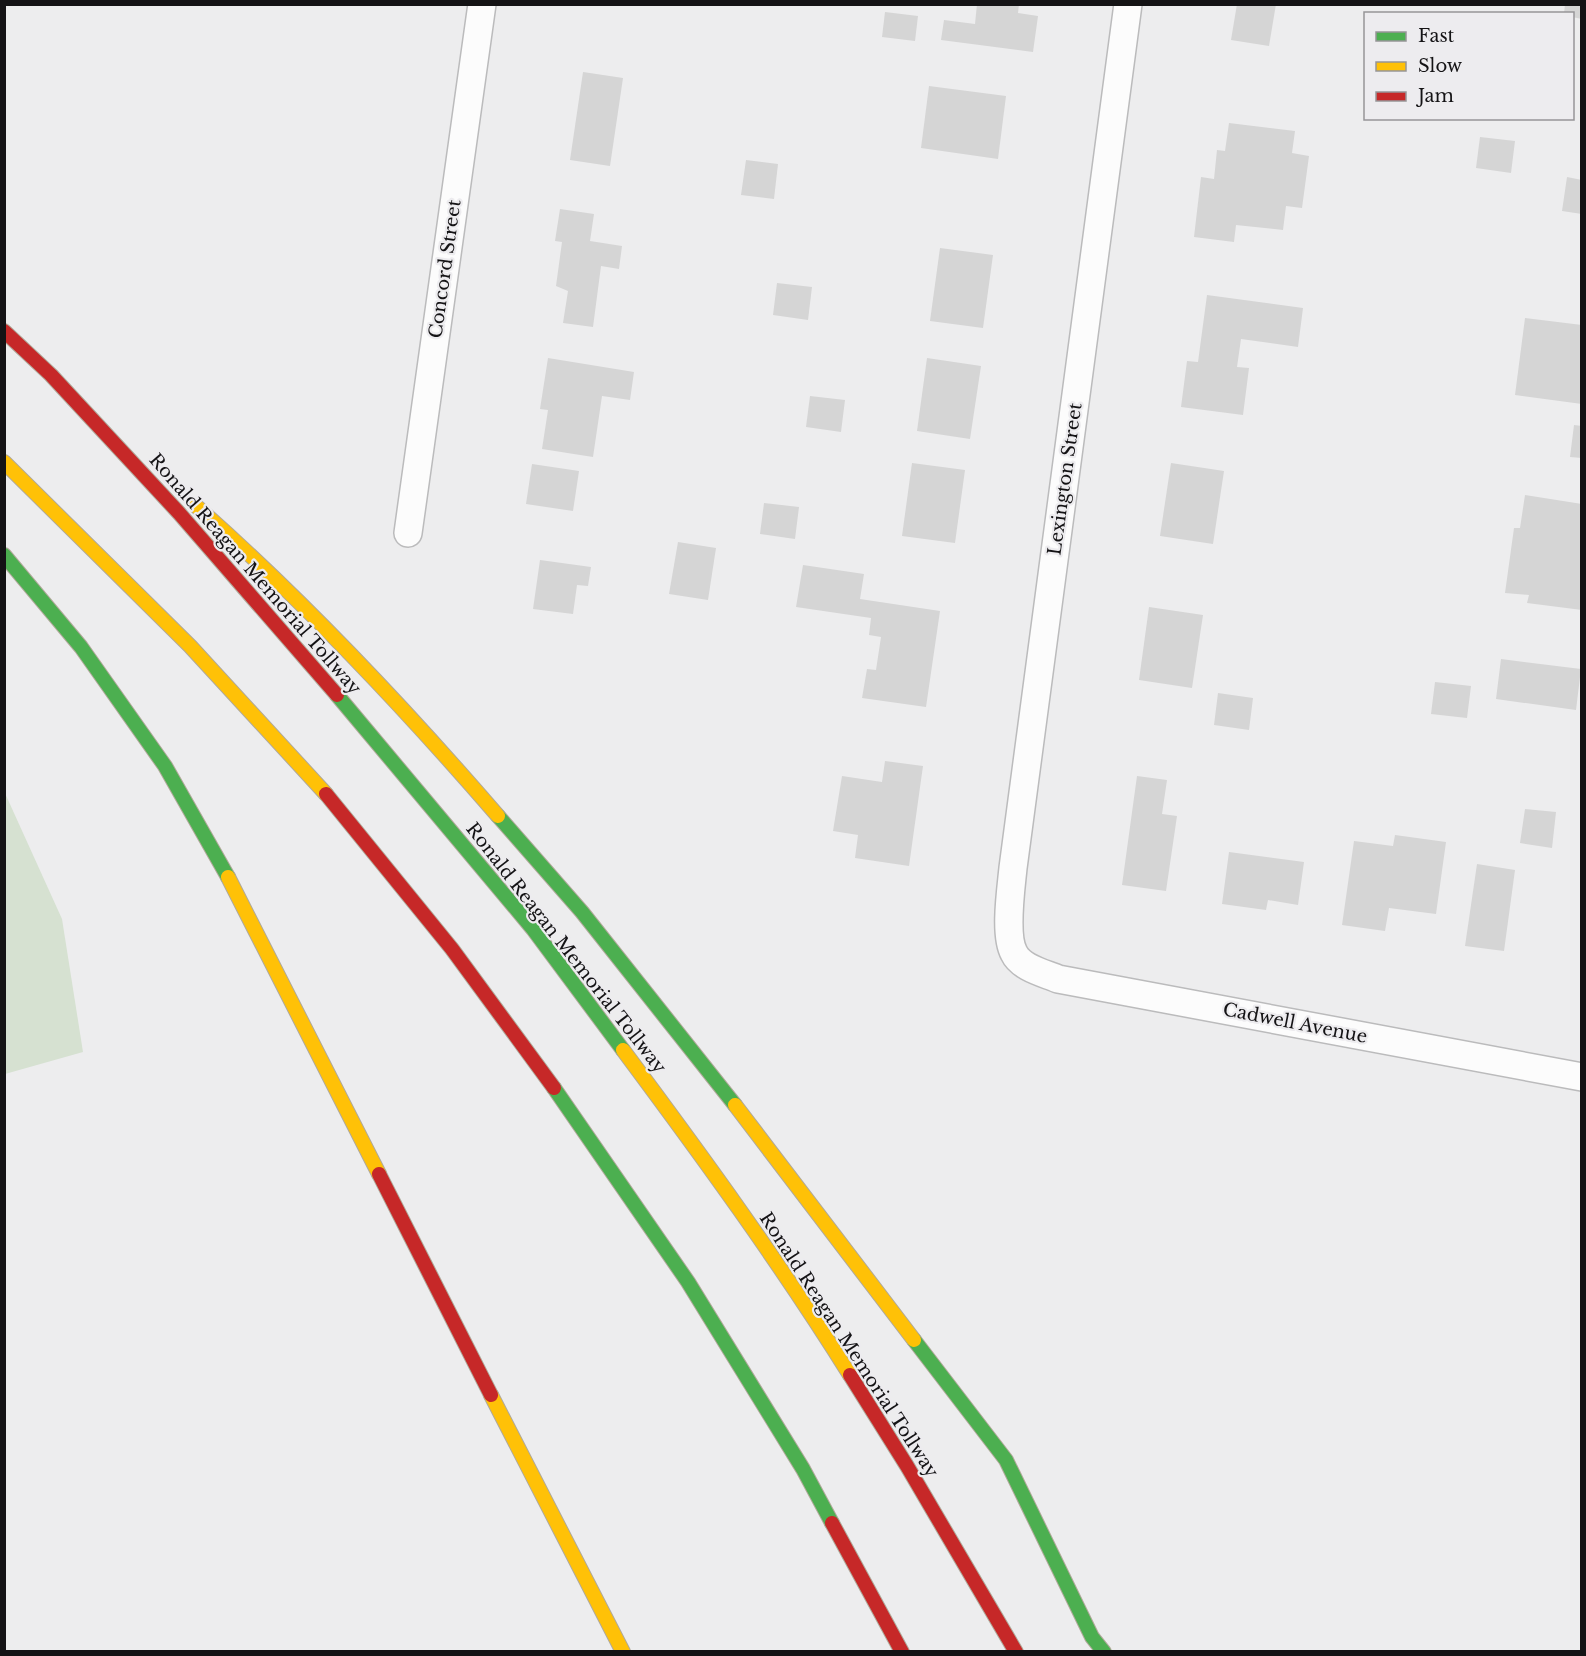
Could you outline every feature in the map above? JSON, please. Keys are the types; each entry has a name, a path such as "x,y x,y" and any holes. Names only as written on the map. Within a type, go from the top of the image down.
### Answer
{"highway":[{"name":"Ronald Reagan Memorial Tollway","path":"4,331 51,375 179,513 301,652 533,929 746,1218 819,1325 907,1466 1016,1652"},
{"path":"51,375 165,477"},
{"path":"4,462 190,646 333,801 452,949 570,1109 688,1282 803,1469 902,1652"},
{"path":"182,493 252,555 345,647 436,744 582,912 698,1057 1006,1460 1092,1637 1104,1652"},
{"path":"4,555 81,648 165,766 237,893 623,1652"}],"street":[{"name":"Concord Street","path":"408,533 482,4"},
{"name":"Lexington Street","path":"1014,955 1010,939 1013,868 1128,4"},
{"name":"Cadwell Avenue","path":"1014,955 1032,969 1058,979 1581,1077"}],"green space":[{"path":"4,791 62,919 83,1052 5,1074"}],"building":[{"path":"977,4 1019,4 1018,13 1038,16 1033,52 941,40 944,20 975,24"},
{"path":"1237,4 1276,4 1269,46 1231,40"},
{"path":"1565,4 1582,4 1582,19 1574,17 1574,12 1564,12"},
{"path":"885,12 918,16 915,41 882,37"},
{"path":"583,72 623,78 610,166 570,160"},
{"path":"929,86 1006,96 998,159 921,148"},
{"path":"1229,123 1295,131 1292,153 1309,156 1302,208 1286,206 1283,230 1236,225 1234,242 1194,237 1201,177 1214,179 1217,150 1225,151"},
{"path":"1480,137 1515,141 1511,173 1476,168"},
{"path":"746,160 778,164 774,199 741,195"},
{"path":"1567,177 1582,180 1582,214 1562,211"},
{"path":"560,209 594,214 590,241 622,246 619,269 601,266 593,327 563,323 568,291 556,286 562,242 555,241"},
{"path":"940,248 993,255 983,328 930,321"},
{"path":"777,283 812,287 808,320 773,315"},
{"path":"1207,295 1303,308 1298,347 1241,339 1237,367 1249,368 1243,415 1181,407 1187,361 1198,362"},
{"path":"1525,318 1582,325 1582,404 1515,395"},
{"path":"548,358 634,372 630,400 602,396 593,457 542,449 548,410 540,409"},
{"path":"927,358 981,366 970,439 917,431"},
{"path":"810,396 845,400 841,432 806,427"},
{"path":"1574,425 1582,426 1582,458 1570,457"},
{"path":"912,463 965,470 955,543 902,536"},
{"path":"1171,463 1224,471 1213,544 1160,536"},
{"path":"532,464 579,471 573,511 526,504"},
{"path":"1525,495 1582,504 1582,610 1527,603 1529,595 1505,593 1514,528 1520,528"},
{"path":"764,503 799,507 795,539 760,534"},
{"path":"678,542 716,548 708,600 669,594"},
{"path":"540,560 591,567 588,586 577,585 573,614 533,609"},
{"path":"803,565 864,574 860,599 940,611 926,707 862,698 867,669 876,670 881,637 869,635 871,618 796,607"},
{"path":"1149,607 1203,615 1192,688 1139,680"},
{"path":"1501,659 1581,669 1576,710 1496,699"},
{"path":"1435,682 1471,686 1467,718 1431,714"},
{"path":"1218,693 1253,698 1249,730 1214,725"},
{"path":"885,761 923,766 909,866 855,858 858,835 833,831 842,776 882,782"},
{"path":"1137,776 1167,780 1162,814 1177,816 1166,891 1122,885"},
{"path":"1525,809 1556,812 1552,848 1520,843"},
{"path":"1395,835 1446,842 1436,914 1389,908 1385,931 1342,925 1354,841 1393,846"},
{"path":"1229,852 1304,862 1298,905 1268,900 1266,910 1222,904"},
{"path":"1477,864 1515,870 1504,951 1465,946"}],"traffic: fast":[{"path":"4,555 81,647 165,766 228,877"},
{"path":"337,695 533,929 623,1050"},
{"path":"498,816 582,912 735,1105"},
{"path":"554,1088 688,1282 803,1469 832,1523"},
{"path":"914,1340 1006,1460 1092,1637 1104,1652"}],"traffic: slow":[{"path":"4,462 190,646 326,794"},
{"path":"195,505 352,655 498,816"},
{"path":"228,877 379,1174"},
{"path":"623,1050 740,1210 850,1375"},
{"path":"735,1105 914,1340"},
{"path":"491,1395 623,1652"}],"traffic: jam":[{"path":"4,331 51,375 179,513 337,695"},
{"path":"326,794 452,949 554,1088"},
{"path":"379,1174 491,1395"},
{"path":"850,1375 907,1466 1016,1652"},
{"path":"832,1523 902,1652"}]}
